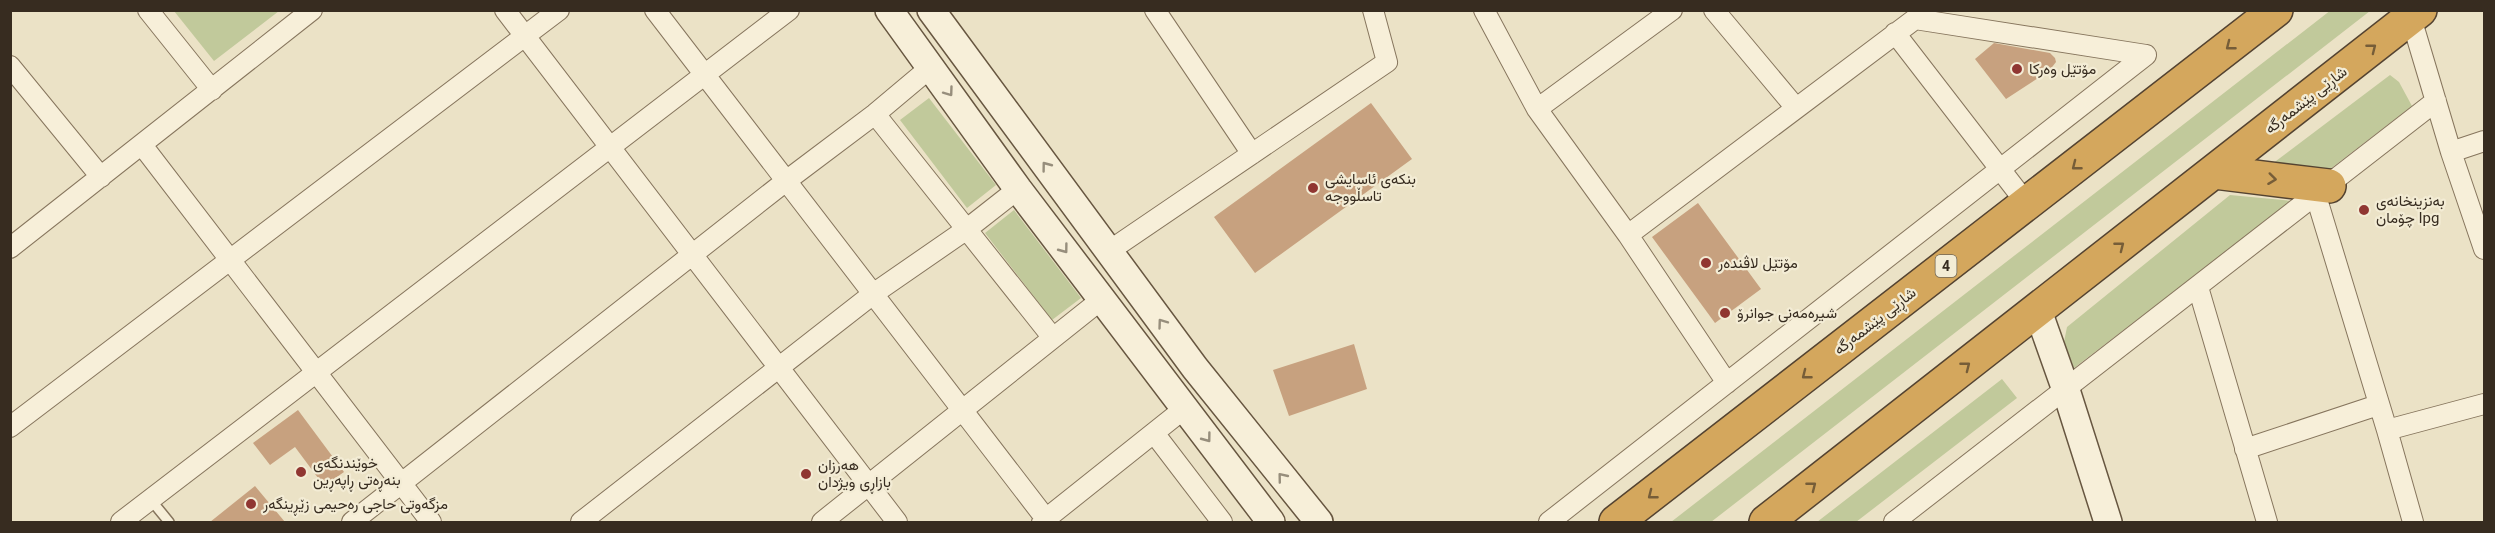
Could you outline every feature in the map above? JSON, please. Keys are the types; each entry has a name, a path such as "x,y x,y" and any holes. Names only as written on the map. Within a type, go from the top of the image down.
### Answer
{"highway":[{"name":"شاڕێی پێشمەرگە","path":"1616,522 2276,10"},
{"name":"شاڕێی پێشمەرگە","path":"1766,522 2416,14"},
{"path":"2214,172 2323,191"}],"main road":[{"path":"890,10 1018,189 1271,522"},
{"path":"931,10 1195,368 1319,522"},
{"path":"2038,310 2108,522"}],"street":[{"path":"148,10 212,90"},
{"path":"10,248 312,10"},
{"path":"505,10 897,522"},
{"path":"10,428 559,10"},
{"path":"655,10 962,410 1052,519 1185,408"},
{"path":"121,522 612,148 789,10"},
{"path":"1155,10 1252,154"},
{"path":"1109,251 1387,62 1373,10"},
{"path":"1484,10 1537,109 1628,235 1727,383"},
{"path":"1537,109 1672,10"},
{"path":"1714,10 1796,108"},
{"path":"2416,14 2451,152 2484,249"},
{"path":"1549,522 2146,55 1915,19 1628,235"},
{"path":"1895,33 2027,204"},
{"path":"10,66 101,177"},
{"path":"352,522 786,181 875,114 931,67"},
{"path":"1894,522 2323,191 2436,100"},
{"path":"875,114 1053,338"},
{"path":"2451,152 2484,141"},
{"path":"142,146 431,522"},
{"path":"581,522 873,294 967,229 1018,189"},
{"path":"2323,191 2378,405 2413,522"},
{"path":"2198,286 2267,522"},
{"path":"822,522 1102,299"},
{"path":"2387,430 2484,404"},
{"path":"2245,449 2378,405"},
{"path":"1154,433 1222,522"}],"lane":[{"path":"151,500 169,522"}],"green space":[{"path":"2331,10 2370,11 1711,522 1671,522"},
{"path":"174,11 279,11 214,61"},
{"path":"2390,75 2399,82 2412,106 2325,173 2272,164"},
{"path":"929,98 996,185 967,208 900,120"},
{"path":"2230,195 2292,201 2074,368 2064,342 2067,327"},
{"path":"1014,210 1081,298 1052,320 985,233"},
{"path":"2002,379 2017,398 1856,522 1817,522"}],"building":[{"name":"مۆتێل وەرکا","path":"1994,43 2050,53 2056,62 2049,71 2006,99 1975,59"},
{"name":"بنکەی ئاسایشی تاسڵووجە","path":"1371,103 1412,159 1255,273 1214,217"},
{"name":"مۆتێل لاڤندەر","path":"1698,203 1761,289 1715,323 1652,237"},
{"path":"1354,344 1367,389 1289,416 1273,370"},
{"path":"298,410 344,472 324,486 295,447 270,465 253,443"},
{"name":"مزگەوتی حاجی رەحیمی زێڕینگەر","path":"255,486 285,522 210,522"}],"place":[{"name":"مۆتێل وەرکا","path":"2017,69"},
{"name":"بنکەی ئاسایشی تاسڵووجە","path":"1313,188"},
{"name":"بەنزینخانەی چۆمان lpg","path":"2364,210"},
{"name":"مۆتێل لاڤندەر","path":"1706,263"},
{"name":"شیرەمەنی جوانرۆ","path":"1725,313"},
{"name":"خوێندنگەی بنەڕەتی ڕاپەڕین","path":"301,472"},
{"name":"ھەرزان بازاڕی ویژدان","path":"806,474"},
{"name":"مزگەوتی حاجی رەحیمی زێڕینگەر","path":"251,504"}]}
